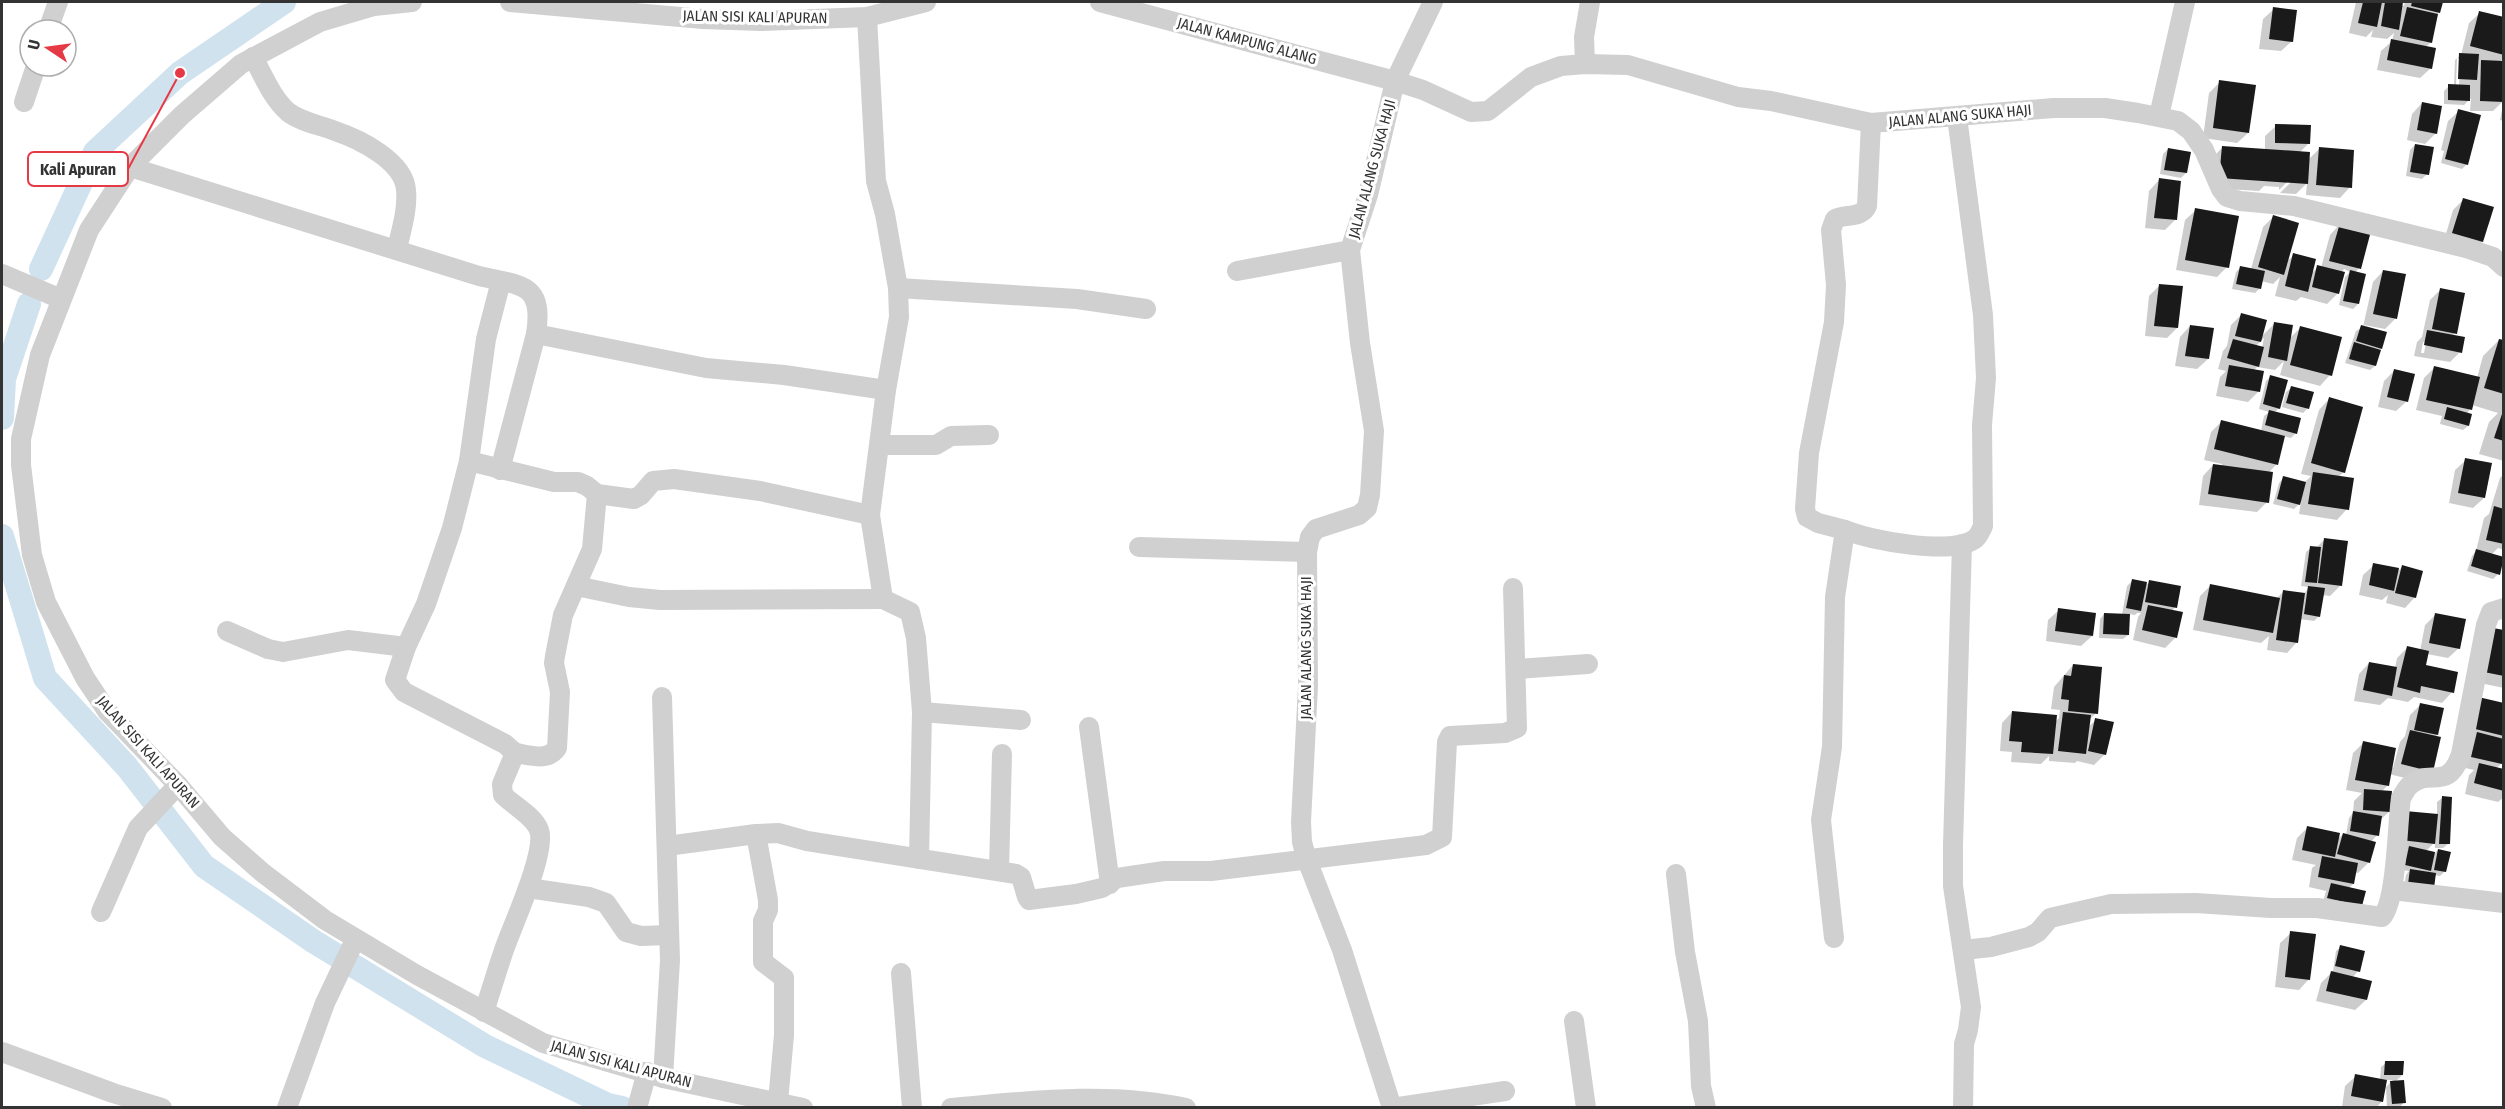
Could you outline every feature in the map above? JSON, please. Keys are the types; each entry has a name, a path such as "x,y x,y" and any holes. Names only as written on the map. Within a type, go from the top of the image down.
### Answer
{"street":[{"path":"52,18 58,2"},
{"name":"JALAN SISI KALI APURAN","path":"412,2 374,6 320,22 241,64 183,115 130,167 89,230 40,355 21,439 21,465 32,555 46,602 85,678 107,711 174,789 222,837 353,945 543,1042 651,1078 803,1107"},
{"name":"JALAN SISI KALI APURAN","path":"510,2 703,19 761,21 867,17 926,2"},
{"name":"JALAN KAMPUNG ALANG","path":"1100,2 1395,81"},
{"path":"1395,81 1433,2"},
{"path":"1585,64 1584,37 1590,2"},
{"path":"2159,116 2185,2"},
{"path":"867,17 876,181 885,214 898,288 899,317 886,390 870,514 883,599"},
{"path":"253,57 274,96 288,112 355,139 374,149 396,167 405,182 406,192 397,249"},
{"name":"JALAN ALANG SUKA HAJI","path":"1392,1107 1342,950 1307,860 1302,842 1301,822 1308,686 1307,552 1310,537 1316,530 1359,515 1366,508 1370,495 1374,430 1360,343 1350,250 1368,195 1395,81 1424,90 1471,112 1488,111 1531,77 1561,66 1585,64 1628,65 1738,97 1771,101 1871,123 2054,108 2105,108 2159,116 2178,121 2191,131 2204,150 2221,189 2227,197 2240,201 2294,206 2466,248 2493,256 2504,267"},
{"path":"24,102 32,78"},
{"path":"1871,123 1867,206 1865,211 1859,214 1836,219 1831,230 1836,285 1834,322 1809,453 1805,509 1807,517 1812,521 1858,535 1933,547 1962,544 1976,538 1983,526 1982,425 1986,378 1983,315 1957,117"},
{"path":"130,167 525,287 535,298 538,317 536,334 501,470"},
{"path":"1237,271 1350,250"},
{"path":"2,274 61,298"},
{"path":"501,281 486,339 469,461 452,528 426,604 396,673 395,680 398,686 404,692 505,744 515,753 545,757 554,753 557,748 560,692 554,663 555,656 562,615 592,549 597,494"},
{"path":"898,288 1077,300 1146,309"},
{"path":"536,334 706,368 784,375 886,390"},
{"path":"880,445 936,445 956,435 989,435"},
{"path":"469,461 554,482 578,482 597,494 634,499 641,495 652,481 674,479 760,492 870,514"},
{"path":"1834,938 1821,820 1832,747 1835,597 1845,530"},
{"path":"1962,544 1953,886 1971,1006 1964,1044 1963,1107"},
{"path":"1139,547 1307,552"},
{"path":"576,586 629,597 660,600 883,599 910,612 913,620 922,712 919,859"},
{"path":"667,846 778,833 807,841 999,870 1021,877 1029,900 1076,894 1110,884 1117,878 1164,871 1211,871 1426,845 1440,840 1443,832 1447,742 1450,736 1505,733 1517,728 1513,588"},
{"path":"1963,950 1990,947 2029,937 2038,932 2050,918 2111,904 2196,903 2271,908 2317,908 2382,918 2392,890 2401,798 2409,786 2420,779 2448,776 2456,768 2461,754 2486,625 2491,612 2504,608"},
{"path":"227,631 268,649 283,652 348,640 406,647"},
{"path":"1516,669 1588,664"},
{"path":"637,1107 651,1078 669,935 662,697"},
{"path":"922,712 1021,720"},
{"path":"1089,727 1110,884"},
{"path":"484,1012 528,888 541,836 539,828 532,820 503,795 502,784 515,753"},
{"path":"999,870 1002,754"},
{"path":"101,912 138,828 174,789"},
{"path":"756,834 768,900 768,910 763,921 762,958 765,965 784,978 784,1035 778,1102"},
{"path":"1676,874 1685,952 1698,1021 1701,1086 1706,1107"},
{"path":"528,888 589,897 606,903 627,932 641,936 669,935"},
{"path":"2392,890 2504,903"},
{"path":"287,1107 325,1003 353,945"},
{"path":"901,973 912,1107"},
{"path":"1574,1021 1586,1107"},
{"path":"2,1052 113,1093 162,1107"},
{"path":"1392,1107 1505,1091"},
{"path":"951,1107 1096,1098 1186,1107"}],"building":[{"path":"2363,2 2382,2 2377,27 2358,23"},
{"path":"2385,2 2403,2 2399,30 2381,26"},
{"path":"2412,2 2443,2 2440,13 2411,6"},
{"path":"2273,7 2297,10 2293,42 2269,39"},
{"path":"2407,7 2438,14 2432,43 2400,36"},
{"path":"2479,11 2504,17 2504,55 2470,46"},
{"path":"2391,39 2436,48 2432,69 2387,60"},
{"path":"2459,53 2479,54 2477,80 2458,79"},
{"path":"2481,60 2504,61 2504,102 2480,101"},
{"path":"2219,80 2256,85 2249,133 2213,128"},
{"path":"2448,84 2470,85 2470,101 2448,100"},
{"path":"2422,102 2442,106 2437,134 2417,130"},
{"path":"2458,109 2481,115 2468,165 2445,159"},
{"path":"2275,124 2311,125 2310,144 2275,143"},
{"path":"2415,144 2434,147 2429,175 2410,172"},
{"path":"2222,146 2310,152 2308,184 2219,178"},
{"path":"2319,147 2354,150 2352,188 2316,185"},
{"path":"2168,148 2191,152 2187,173 2164,170"},
{"path":"2159,178 2181,181 2177,220 2154,218"},
{"path":"2463,198 2494,207 2483,242 2452,233"},
{"path":"2195,208 2239,216 2229,268 2185,260"},
{"path":"2273,215 2299,223 2284,275 2258,267"},
{"path":"2340,223 2371,231 2361,269 2329,261"},
{"path":"2293,253 2316,259 2308,292 2285,286"},
{"path":"2317,265 2345,272 2339,294 2312,287"},
{"path":"2240,266 2265,271 2261,289 2236,284"},
{"path":"2350,270 2366,274 2359,304 2343,301"},
{"path":"2383,270 2406,274 2397,319 2373,314"},
{"path":"2159,284 2183,286 2178,328 2154,326"},
{"path":"2440,288 2465,293 2457,334 2432,329"},
{"path":"2241,313 2267,320 2261,342 2235,336"},
{"path":"2274,322 2293,325 2287,361 2268,357"},
{"path":"2190,325 2214,328 2209,359 2185,356"},
{"path":"2361,325 2387,332 2382,349 2356,341"},
{"path":"2300,326 2342,337 2332,376 2290,365"},
{"path":"2427,330 2465,337 2462,353 2424,345"},
{"path":"2233,339 2264,347 2259,367 2227,358"},
{"path":"2499,339 2504,340 2504,394 2484,388"},
{"path":"2354,342 2381,350 2376,366 2349,359"},
{"path":"2229,365 2264,371 2260,392 2225,386"},
{"path":"2434,366 2480,377 2472,410 2426,400"},
{"path":"2394,369 2415,374 2408,402 2387,397"},
{"path":"2270,375 2288,380 2280,409 2263,404"},
{"path":"2291,386 2314,392 2309,409 2286,403"},
{"path":"2329,397 2363,407 2345,473 2311,463"},
{"path":"2447,407 2472,414 2469,426 2444,419"},
{"path":"2504,408 2504,441 2494,438"},
{"path":"2269,410 2301,418 2297,434 2265,425"},
{"path":"2221,420 2285,436 2278,465 2214,449"},
{"path":"2465,458 2492,463 2485,498 2458,493"},
{"path":"2213,464 2273,472 2269,503 2208,494"},
{"path":"2313,472 2354,478 2349,510 2308,504"},
{"path":"2283,476 2306,482 2300,505 2277,499"},
{"path":"2494,506 2504,509 2504,544 2486,540"},
{"path":"2324,538 2348,541 2342,586 2318,583"},
{"path":"2310,546 2321,547 2317,583 2305,582"},
{"path":"2476,549 2504,557 2500,575 2471,566"},
{"path":"2373,563 2399,568 2394,591 2369,585"},
{"path":"2402,565 2423,571 2416,598 2395,593"},
{"path":"2132,579 2147,582 2141,611 2126,608"},
{"path":"2149,580 2181,586 2177,608 2145,602"},
{"path":"2210,584 2280,598 2273,633 2203,620"},
{"path":"2308,586 2325,588 2320,617 2304,614"},
{"path":"2283,590 2305,593 2298,643 2276,640"},
{"path":"2148,605 2183,612 2177,638 2142,630"},
{"path":"2058,608 2096,613 2093,636 2055,631"},
{"path":"2104,613 2130,614 2129,635 2103,634"},
{"path":"2435,613 2466,619 2460,649 2429,643"},
{"path":"2493,628 2504,630 2504,676 2484,672"},
{"path":"2407,646 2429,651 2426,665 2458,672 2454,693 2421,686 2420,693 2397,687"},
{"path":"2369,662 2397,667 2392,696 2363,690"},
{"path":"2073,664 2102,667 2098,714 2068,711 2069,700 2061,699 2064,675 2071,676"},
{"path":"2474,696 2504,703 2504,736 2467,727"},
{"path":"2420,703 2444,708 2438,735 2414,730"},
{"path":"2012,711 2057,715 2053,754 2021,752 2022,742 2009,741"},
{"path":"2063,712 2091,715 2086,754 2058,751"},
{"path":"2095,718 2114,722 2106,755 2088,751"},
{"path":"2410,730 2441,737 2433,772 2401,764"},
{"path":"2477,732 2504,739 2502,764 2471,757"},
{"path":"2363,741 2396,748 2389,786 2355,780"},
{"path":"2479,763 2504,769 2504,791 2474,783"},
{"path":"2364,789 2392,791 2390,812 2363,810"},
{"path":"2442,796 2452,797 2450,844 2439,844"},
{"path":"2353,811 2382,816 2379,836 2350,831"},
{"path":"2405,811 2438,814 2435,844 2401,840"},
{"path":"2307,826 2340,833 2335,857 2302,850"},
{"path":"2343,833 2376,842 2370,863 2337,854"},
{"path":"2409,846 2435,852 2431,871 2405,865"},
{"path":"2438,849 2451,852 2446,872 2434,870"},
{"path":"2322,856 2358,863 2354,884 2318,877"},
{"path":"2410,869 2436,873 2434,888 2408,884"},
{"path":"2331,883 2366,891 2362,906 2327,898"},
{"path":"2290,931 2316,934 2310,980 2285,977"},
{"path":"2340,945 2365,951 2360,972 2335,966"},
{"path":"2331,971 2372,981 2367,1000 2326,991"},
{"path":"2385,1061 2404,1061 2403,1075 2384,1075"},
{"path":"2355,1074 2387,1080 2383,1102 2351,1096"},
{"path":"2404,1080 2406,1103 2392,1104 2390,1081"}],"waterway":[{"path":"41,269 95,152 180,73 284,2"},
{"path":"2,418 4,379 29,304"},
{"path":"2,536 45,678 127,767 204,866 313,941 485,1046 608,1105 622,1108"}],"place":[{"name":"Kali Apuran","path":"180,73"}]}
